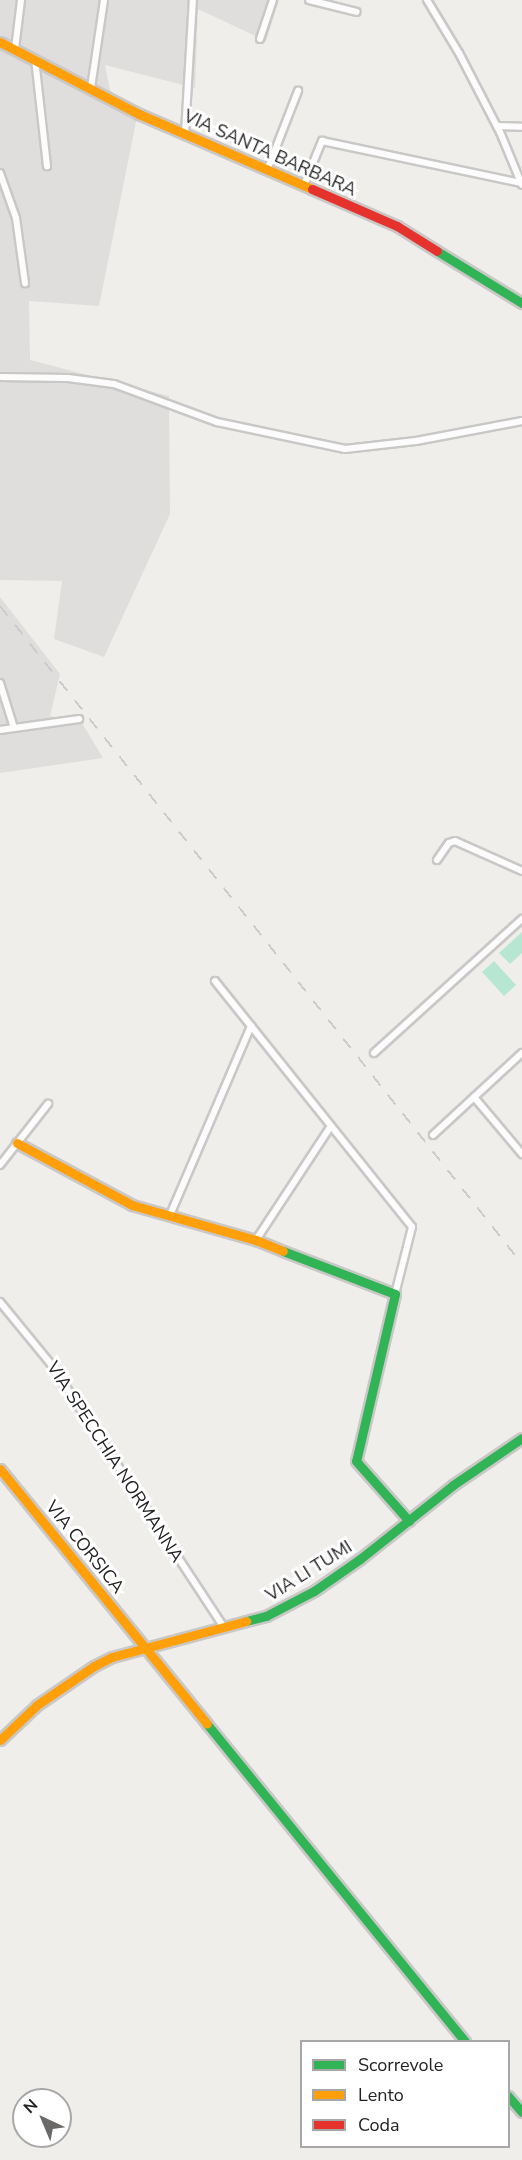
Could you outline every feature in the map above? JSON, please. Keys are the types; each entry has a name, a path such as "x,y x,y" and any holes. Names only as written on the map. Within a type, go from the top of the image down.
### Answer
{"street":[{"path":"15,49 21,0"},
{"path":"91,88 104,0"},
{"path":"185,133 193,0"},
{"path":"260,39 273,0"},
{"path":"309,0 327,2 357,12"},
{"path":"427,0 459,53 497,126 521,184"},
{"name":"VIA SANTA BARBARA","path":"0,42 139,114 268,168 397,226 522,303"},
{"path":"35,59 47,166"},
{"path":"268,168 298,91"},
{"path":"497,126 522,127"},
{"path":"304,185 322,141 521,184"},
{"path":"0,173 16,218 24,283"},
{"path":"0,377 68,378 114,384 217,422 345,449 416,441 522,421"},
{"path":"0,683 14,728"},
{"path":"0,730 79,720"},
{"path":"437,860 449,843 455,841 522,871"},
{"path":"374,1053 522,919"},
{"path":"215,981 412,1227 356,1461 409,1521"},
{"path":"170,1215 251,1026"},
{"path":"433,1135 522,1053"},
{"path":"474,1097 522,1154"},
{"path":"0,1165 48,1104"},
{"path":"256,1240 331,1126"},
{"path":"17,1143 132,1204 256,1240 395,1294"},
{"name":"VIA SPECCHIA NORMANNA","path":"0,1302 51,1364 223,1626"},
{"name":"VIA LI TUMI","path":"0,1740 37,1705 78,1676 112,1657 144,1646 266,1616 314,1591 409,1521 453,1485 522,1438"},
{"name":"VIA CORSICA","path":"0,1469 463,2040"},
{"path":"510,2098 522,2112"}],"shaded area":[{"path":"0,0 279,0 266,41 198,9 195,88 105,65 110,90 137,117 99,306 29,301 30,360 169,396 170,514 104,657 54,639 62,581 0,580"},
{"path":"0,597 60,674 50,716 82,723 103,758 0,773"}],"green space":[{"path":"522,932 522,953 510,964 499,953"},
{"path":"494,961 516,985 504,996 482,972"}],"railway":[{"path":"0,606 522,1264"}],"traffic: fast":[{"path":"437,251 522,303"},
{"path":"283,1251 395,1294 356,1461 409,1521"},
{"path":"246,1621 266,1616 314,1591 360,1559 453,1485 522,1438"},
{"path":"207,1724 463,2040"},
{"path":"510,2098 522,2112"}],"traffic: slow":[{"path":"0,42 139,114 312,189"},
{"path":"17,1143 132,1205 256,1240 283,1251"},
{"path":"0,1469 207,1724"},
{"path":"0,1740 37,1705 94,1666 112,1657 246,1621"}],"traffic: jam":[{"path":"312,189 397,226 437,251"}]}
